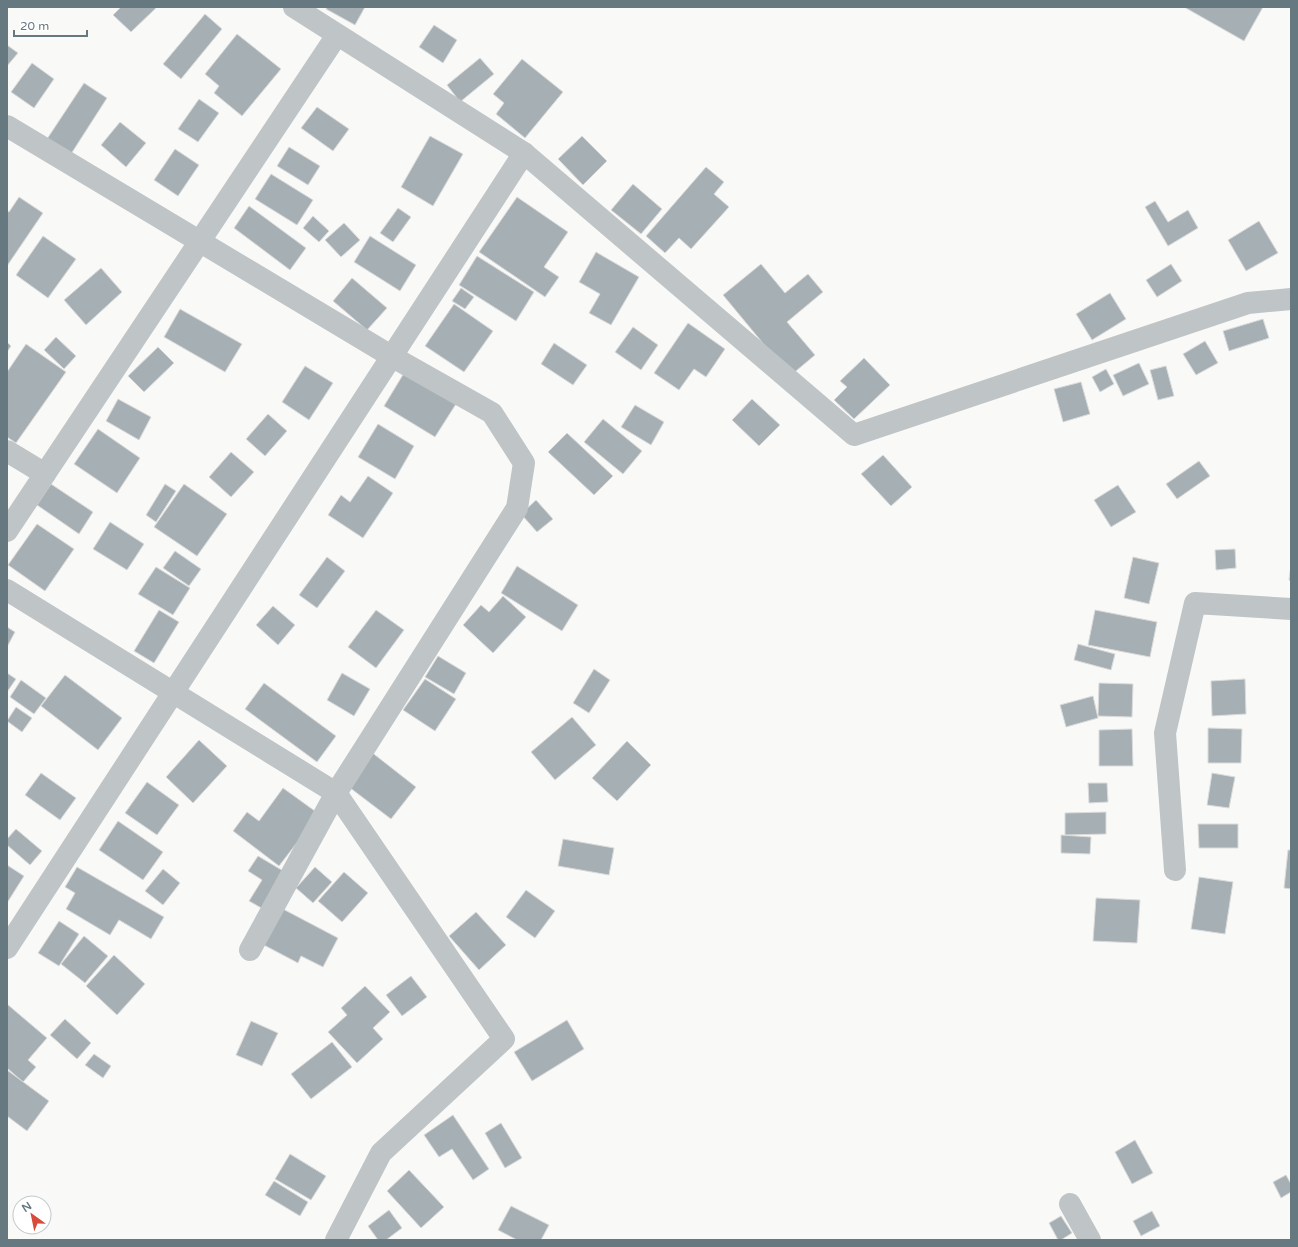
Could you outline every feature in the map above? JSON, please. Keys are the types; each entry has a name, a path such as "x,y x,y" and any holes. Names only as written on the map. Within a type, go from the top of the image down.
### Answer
{"street":[{"path":"294,7 524,153 854,435 1248,303 1291,300"},
{"path":"7,531 337,35"},
{"path":"7,126 391,356 492,413 524,463 517,508 336,793 250,950"},
{"path":"7,948 524,153"},
{"path":"7,451 45,474"},
{"path":"7,590 336,793 504,1039 381,1153 336,1240"},
{"path":"1175,870 1165,733 1195,603 1291,609"},
{"path":"1070,1204 1090,1240"}],"building":[{"path":"121,7 157,7 131,32 113,15"},
{"path":"327,7 365,7 355,25 326,9"},
{"path":"1184,7 1263,7 1244,41"},
{"path":"205,14 222,29 181,79 163,64"},
{"path":"434,25 457,40 443,63 419,47"},
{"path":"237,34 281,69 242,116 214,93 219,86 205,74"},
{"path":"7,45 18,53 7,66"},
{"path":"480,58 494,74 460,102 447,85"},
{"path":"522,59 563,92 525,138 496,114 504,103 493,94"},
{"path":"32,63 54,79 34,108 11,92"},
{"path":"84,83 107,98 71,154 47,139"},
{"path":"199,99 219,113 198,142 178,129"},
{"path":"317,107 349,129 333,151 301,128"},
{"path":"120,122 146,143 126,167 101,145"},
{"path":"430,136 463,154 433,206 401,187"},
{"path":"582,136 607,161 583,185 558,159"},
{"path":"289,147 320,166 308,185 277,166"},
{"path":"175,149 199,165 178,196 154,180"},
{"path":"706,167 724,182 714,194 729,207 691,249 679,238 665,253 646,236"},
{"path":"271,174 313,200 297,225 255,199"},
{"path":"633,184 662,209 641,234 611,210"},
{"path":"19,197 43,213 7,266 7,211 9,212"},
{"path":"517,197 568,232 544,267 559,277 545,297 479,252"},
{"path":"1155,201 1168,222 1188,210 1198,228 1168,246 1145,207"},
{"path":"249,206 306,248 290,270 234,228"},
{"path":"398,208 411,217 393,242 380,233"},
{"path":"313,216 329,231 319,242 303,228"},
{"path":"1259,221 1278,253 1246,271 1228,240"},
{"path":"344,223 360,240 341,257 325,240"},
{"path":"43,236 76,259 48,298 16,275"},
{"path":"370,236 416,265 400,291 354,262"},
{"path":"596,252 639,277 611,325 589,313 600,294 579,282"},
{"path":"477,256 534,292 516,321 459,285"},
{"path":"761,264 785,293 808,274 823,292 787,322 815,355 790,376 723,295"},
{"path":"1171,264 1182,281 1157,297 1146,280"},
{"path":"101,268 122,292 86,325 64,300"},
{"path":"352,278 387,308 367,330 333,301"},
{"path":"461,288 474,297 465,309 452,301"},
{"path":"1110,293 1126,319 1092,340 1076,314"},
{"path":"454,304 493,331 464,372 425,346"},
{"path":"180,309 242,344 225,372 164,337"},
{"path":"1263,319 1269,338 1229,351 1223,331"},
{"path":"688,323 725,349 706,377 694,369 679,390 654,373"},
{"path":"633,327 658,345 641,370 615,352"},
{"path":"56,337 76,356 64,369 44,350"},
{"path":"1205,341 1218,363 1196,375 1183,354"},
{"path":"7,342 11,346 7,352"},
{"path":"554,343 587,365 573,385 541,364"},
{"path":"26,344 66,372 16,443 7,437 7,372"},
{"path":"158,347 174,363 144,392 128,376"},
{"path":"864,358 890,385 854,419 834,400 847,387 840,381"},
{"path":"1139,363 1149,384 1123,396 1113,375"},
{"path":"305,366 333,383 309,420 282,402"},
{"path":"1166,366 1174,396 1158,400 1150,370"},
{"path":"1106,369 1114,384 1100,392 1092,377"},
{"path":"404,373 456,404 435,437 384,406"},
{"path":"1081,382 1090,414 1063,422 1054,389"},
{"path":"118,399 151,417 139,440 106,421"},
{"path":"752,399 780,425 759,446 732,420"},
{"path":"635,405 664,422 651,445 621,427"},
{"path":"268,414 287,431 265,456 246,439"},
{"path":"603,419 642,451 623,474 584,442"},
{"path":"378,424 414,446 395,479 358,457"},
{"path":"98,429 140,458 117,493 74,464"},
{"path":"567,433 613,476 594,495 548,452"},
{"path":"231,452 254,472 231,497 209,477"},
{"path":"883,455 912,487 891,506 861,474"},
{"path":"1199,461 1210,476 1177,499 1166,484"},
{"path":"368,476 393,493 363,538 328,515 341,495 350,502"},
{"path":"51,484 93,512 79,534 37,505"},
{"path":"165,484 176,491 156,522 146,515"},
{"path":"184,484 227,514 197,556 154,527"},
{"path":"1118,485 1136,512 1111,527 1094,500"},
{"path":"536,500 553,519 537,532 521,514"},
{"path":"110,522 144,544 127,570 93,549"},
{"path":"37,524 74,549 45,591 8,565"},
{"path":"1235,549 1236,568 1216,570 1215,550"},
{"path":"175,551 201,569 189,586 163,568"},
{"path":"327,557 345,571 317,608 299,595"},
{"path":"1133,557 1159,563 1149,604 1124,598"},
{"path":"1291,565 1291,581 1289,580"},
{"path":"517,566 578,605 562,631 501,593"},
{"path":"156,567 190,588 173,615 138,594"},
{"path":"503,596 526,617 493,653 463,625 481,605 489,612"},
{"path":"273,606 295,625 278,645 256,625"},
{"path":"159,610 179,622 154,663 134,651"},
{"path":"376,610 404,630 376,668 348,647"},
{"path":"1095,610 1157,622 1150,657 1088,645"},
{"path":"7,627 15,632 7,647"},
{"path":"1078,644 1115,654 1111,670 1074,660"},
{"path":"438,656 466,673 454,694 425,677"},
{"path":"594,669 610,680 589,713 573,703"},
{"path":"7,673 16,679 7,692"},
{"path":"342,673 370,689 354,716 327,700"},
{"path":"65,675 122,718 98,750 41,706"},
{"path":"425,679 456,699 435,731 403,710"},
{"path":"1245,679 1246,714 1212,716 1211,681"},
{"path":"21,680 46,698 34,714 10,697"},
{"path":"264,683 336,736 317,762 245,709"},
{"path":"1099,683 1133,684 1132,717 1098,716"},
{"path":"1093,696 1098,718 1066,727 1060,705"},
{"path":"16,707 32,718 22,732 7,721"},
{"path":"572,717 596,745 555,780 531,752"},
{"path":"1208,728 1242,729 1241,763 1208,763"},
{"path":"1132,729 1133,766 1099,766 1099,730"},
{"path":"199,740 227,766 193,803 166,777"},
{"path":"627,741 651,765 617,801 592,778"},
{"path":"370,751 416,787 391,819 345,784"},
{"path":"41,773 76,798 60,820 25,795"},
{"path":"1212,773 1235,777 1229,808 1207,805"},
{"path":"147,782 179,805 157,835 125,813"},
{"path":"1088,783 1107,783 1108,802 1089,803"},
{"path":"283,788 319,814 279,866 233,831 247,812 259,821"},
{"path":"1106,812 1106,834 1065,835 1065,813"},
{"path":"118,821 163,852 143,880 99,850"},
{"path":"1198,824 1238,824 1238,848 1199,848"},
{"path":"16,829 42,851 30,865 7,845 7,839"},
{"path":"1061,835 1091,837 1090,854 1061,853"},
{"path":"563,839 614,848 609,875 558,866"},
{"path":"1288,850 1291,850 1291,889 1284,888"},
{"path":"258,856 285,872 263,909 249,901 262,880 248,871"},
{"path":"7,865 24,876 7,903"},
{"path":"77,867 164,917 151,939 119,920 110,935 66,909 75,893 65,887"},
{"path":"315,867 332,882 313,903 296,888"},
{"path":"163,869 180,883 163,905 145,891"},
{"path":"344,872 368,893 342,922 318,901"},
{"path":"1199,877 1233,882 1225,934 1191,929"},
{"path":"526,890 555,911 535,938 506,917"},
{"path":"1096,898 1140,900 1137,943 1093,941"},
{"path":"281,908 338,938 323,967 301,956 298,963 262,944"},
{"path":"476,912 506,945 479,970 449,936"},
{"path":"59,921 79,934 59,966 38,953"},
{"path":"84,936 108,956 85,983 61,964"},
{"path":"114,955 145,984 117,1015 86,986"},
{"path":"411,976 427,997 402,1016 386,995"},
{"path":"365,986 390,1012 373,1028 383,1039 357,1063 328,1032 347,1015 341,1008"},
{"path":"7,1004 47,1038 28,1060 36,1067 23,1082 7,1068"},
{"path":"65,1019 91,1043 77,1059 50,1035"},
{"path":"567,1020 584,1049 532,1081 514,1052"},
{"path":"251,1021 278,1033 262,1066 236,1055"},
{"path":"332,1042 352,1067 311,1099 291,1074"},
{"path":"94,1054 111,1066 103,1078 85,1065"},
{"path":"7,1070 49,1101 27,1131 7,1116"},
{"path":"453,1115 489,1169 473,1180 452,1149 439,1157 424,1135"},
{"path":"501,1123 522,1158 505,1168 485,1133"},
{"path":"1135,1140 1153,1173 1132,1184 1115,1152"},
{"path":"290,1154 326,1176 311,1200 275,1179"},
{"path":"409,1170 444,1207 421,1228 387,1191"},
{"path":"1286,1175 1291,1184 1291,1192 1281,1198 1273,1182"},
{"path":"274,1181 308,1202 300,1216 265,1195"},
{"path":"511,1206 549,1225 541,1240 517,1240 498,1230"},
{"path":"389,1210 402,1228 386,1240 378,1240 368,1226"},
{"path":"1152,1211 1160,1226 1141,1236 1133,1221"},
{"path":"1061,1216 1072,1233 1061,1240 1058,1240 1049,1223"}]}
